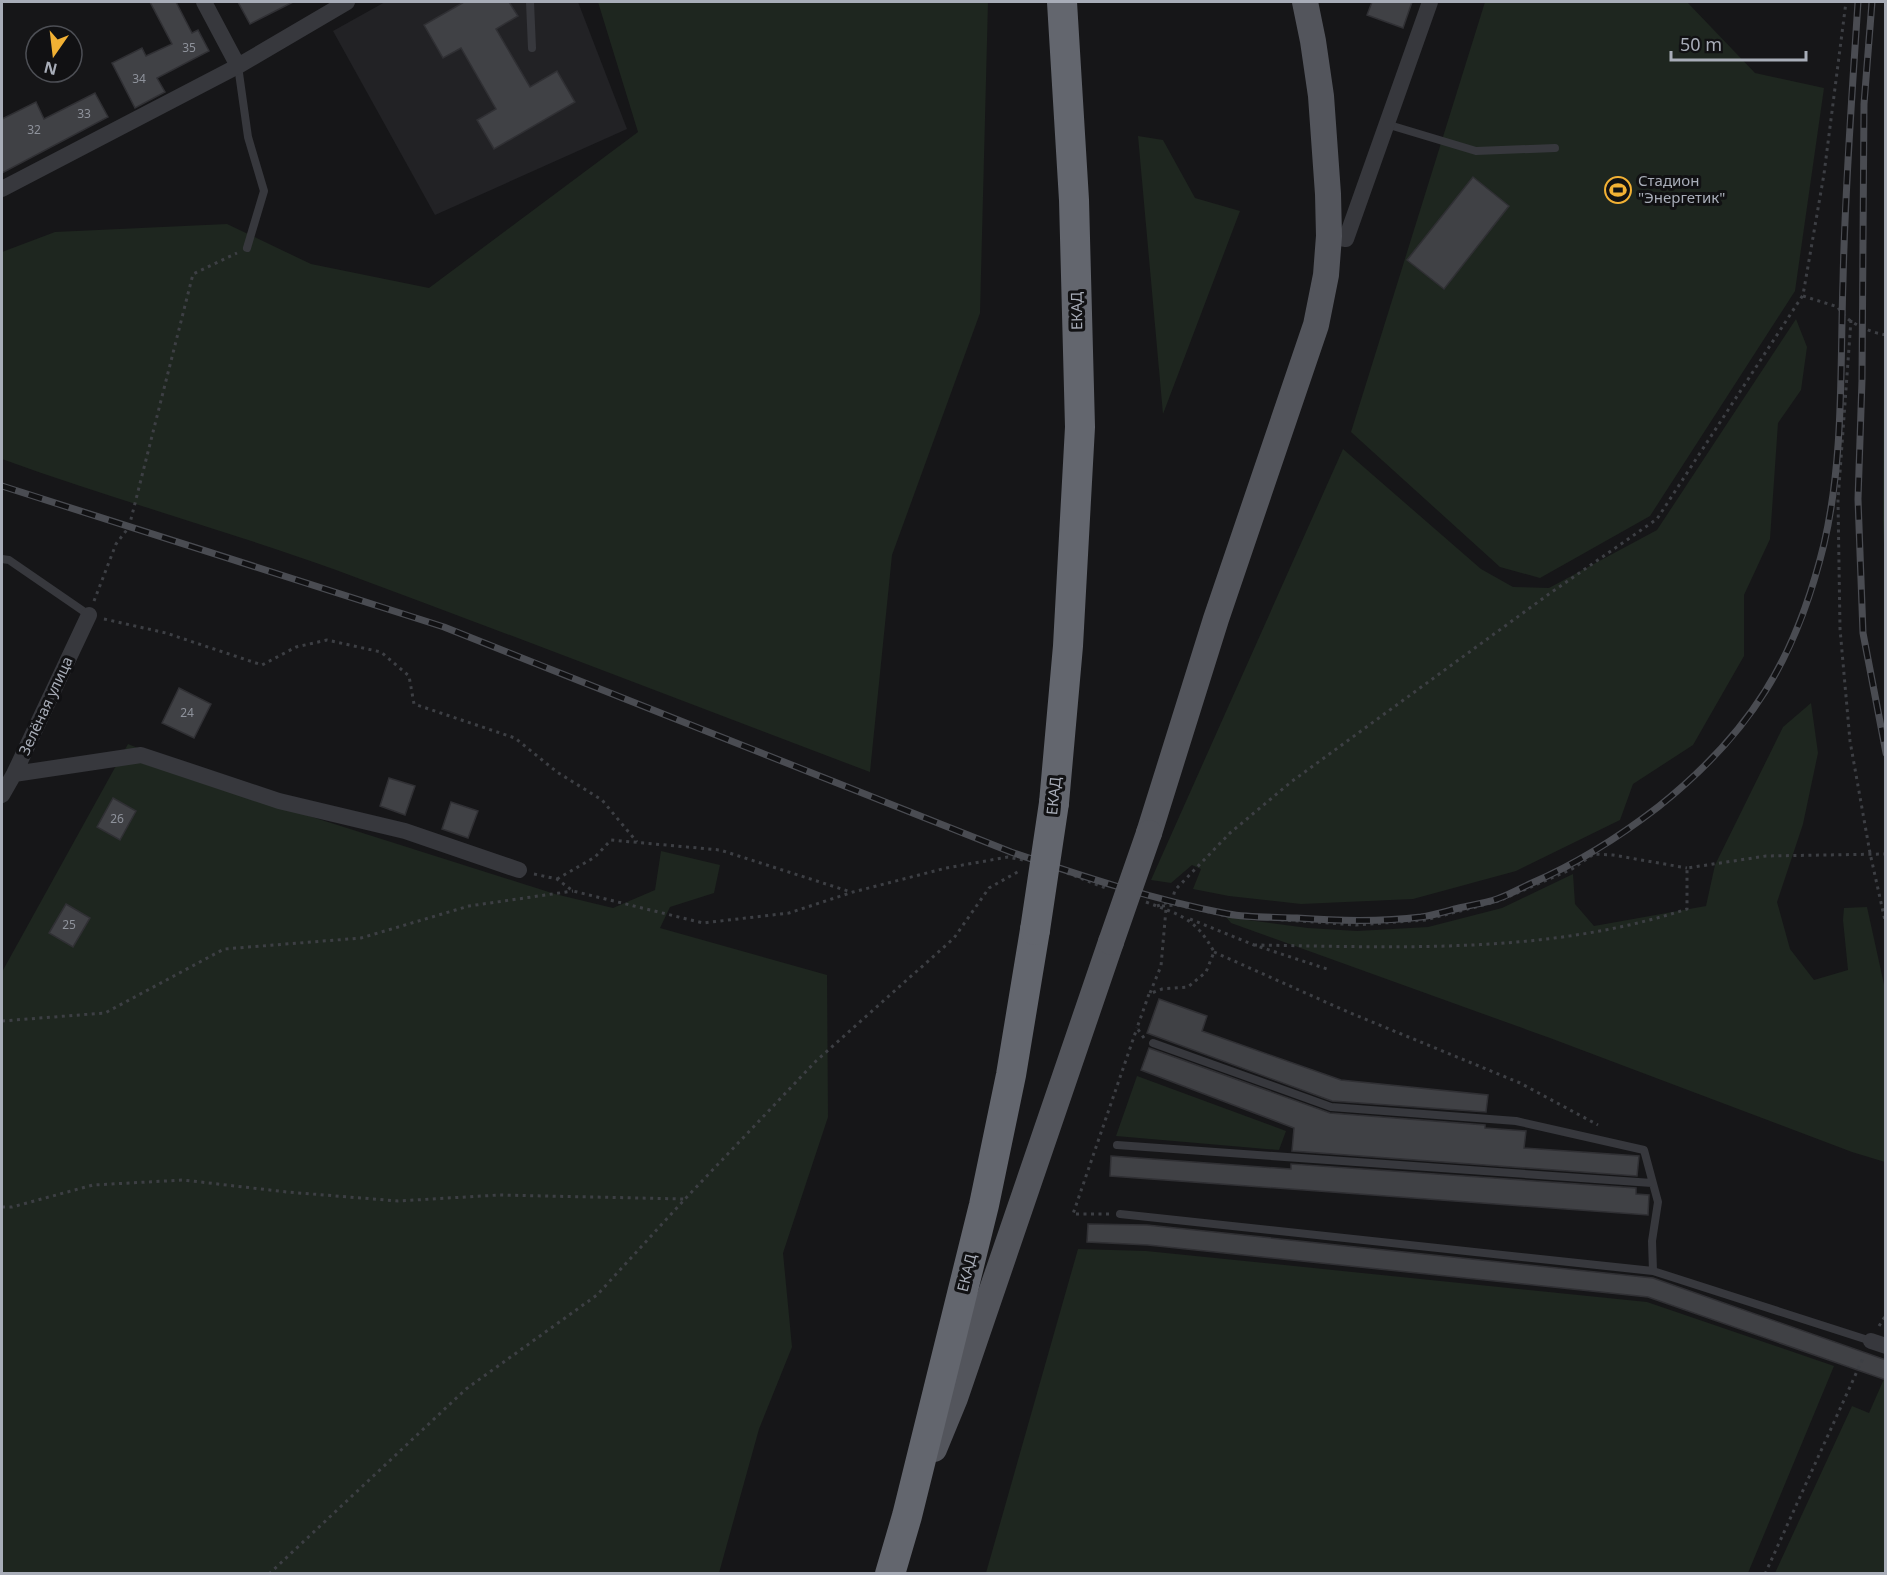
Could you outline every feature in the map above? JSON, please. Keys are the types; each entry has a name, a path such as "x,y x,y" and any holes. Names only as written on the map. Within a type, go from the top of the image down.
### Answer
{"highway":[{"name":"ЕКАД","path":"890,1574 907,1516 984,1205 1011,1075 1054,803 1068,646 1080,427 1074,200 1062,2"}],"main road":[{"path":"907,1516 955,1398 1149,833 1216,619 1316,325 1326,275 1329,236 1326,147 1313,41 1305,2"}],"street":[{"path":"204,2 238,66"},
{"path":"2,189 238,66 346,2"},
{"path":"1329,236 1346,239 1430,2"},
{"name":"Зелёная улица","path":"2,795 15,774 89,615"},
{"path":"15,774 141,755 279,801 405,831 519,870"}],"lane":[{"path":"530,2 532,48"},
{"path":"238,66 248,137 264,191 247,248"},
{"path":"1386,124 1476,151 1555,148"},
{"path":"2,559 9,560 89,615"},
{"path":"1153,1042 1331,1107 1516,1121 1644,1150 1658,1202 1652,1241 1653,1271"},
{"path":"1117,1145 1652,1182"},
{"path":"1120,1214 1653,1271 1878,1344"}],"path":[{"path":"1157,906 1172,901 1175,890 1230,833 1291,782 1539,601 1657,519 1803,296 1824,174 1846,2"},
{"path":"247,248 193,274 129,527 116,544 89,615 166,633 262,665 296,647 327,640 381,652 409,676 414,704 515,738 557,772 602,800 637,842"},
{"path":"1803,296 1838,307 1842,315 1862,327 1886,335"},
{"path":"1851,320 1838,500 1840,629 1850,741 1870,853 1886,925"},
{"path":"557,879 595,857 611,840 720,850 853,892"},
{"path":"1157,906 1177,904 1227,916 1356,925 1425,920 1499,901 1572,869 1594,854 1613,855 1687,868 1766,856 1886,854"},
{"path":"2,1021 105,1013 224,949 361,938 469,906 573,891 703,923 789,913 853,892 946,868 1008,857 1026,861"},
{"path":"269,1574 466,1389 597,1295 816,1061 954,938 989,888 1028,866"},
{"path":"1254,945 1414,947 1533,942 1646,922 1687,909 1687,868"},
{"path":"519,870 557,879 573,891"},
{"path":"1058,870 1113,890"},
{"path":"1146,902 1254,945 1327,969"},
{"path":"1120,1214 1073,1214 1149,994 1161,966 1166,909"},
{"path":"1185,917 1203,933 1214,952 1348,1012 1520,1083 1603,1128"},
{"path":"1149,994 1162,989 1188,987 1206,972 1214,952"},
{"path":"1137,1028 1142,1036 1153,1042"},
{"path":"2,1206 12,1208 93,1185 183,1180 287,1192 398,1201 499,1195 685,1199"},
{"path":"1765,1574 1878,1344"}],"shaded area":[{"path":"385,2 578,2 627,129 435,215 333,31"},
{"path":"598,2 988,2 980,313 892,555 870,772 336,570 2,459 2,252 55,232 227,224 311,264 429,288 638,132"},
{"name":"Стадион \"Энергетик\"","path":"1485,2 1687,2 1755,73 1824,88 1795,291 1650,516 1540,578 1500,567 1351,432"},
{"path":"1138,136 1163,140 1195,198 1240,211 1163,414"},
{"path":"1796,319 1807,347 1801,390 1778,423 1770,539 1744,595 1744,656 1693,745 1633,784 1620,820 1516,871 1413,899 1301,904 1229,896 1193,889 1201,869 1192,865 1171,883 1151,880 1343,449 1481,569 1513,587 1549,588 1657,530"},
{"path":"1885,377 1885,571 1883,521"},
{"path":"1811,703 1818,753 1803,824 1777,902 1790,949 1814,980 1848,970 1844,908 1867,907 1885,989 1885,1162 1852,1152 1550,1038 1231,923 1226,917 1308,928 1357,931 1428,927 1502,908 1573,874 1575,904 1594,926 1706,906 1715,865 1783,727"},
{"path":"128,744 287,809 555,894 613,908 655,890 661,851 720,865 714,893 670,907 660,928 827,975 828,1117 783,1253 792,1347 759,1429 719,1573 2,1574 2,972"},
{"path":"1137,1076 1286,1131 1279,1150 1116,1136"},
{"path":"1078,1249 1146,1251 1647,1302 1834,1366 1748,1573 986,1573"},
{"path":"1884,1379 1886,1380 1885,1573 1775,1573 1852,1406 1869,1413"}],"building":[{"path":"150,2 176,2 192,33 198,30 209,51 157,78 165,92 135,108 112,63 142,48 146,56 172,44"},
{"path":"238,2 293,2 250,24"},
{"path":"464,2 509,2 518,16 496,29 530,87 557,71 575,102 494,149 477,120 496,109 461,48 443,58 424,25"},
{"path":"1372,2 1412,2 1403,28 1367,15"},
{"path":"95,93 108,117 2,173 2,119 36,102 44,119"},
{"path":"1473,177 1509,206 1444,289 1407,260"},
{"path":"179,688 211,704 194,738 162,723"},
{"path":"389,778 415,786 405,815 380,806"},
{"path":"113,798 136,811 120,840 97,827"},
{"path":"451,802 478,811 468,838 442,829"},
{"path":"66,904 90,918 73,947 49,933"},
{"path":"1159,999 1207,1016 1202,1031 1341,1080 1488,1095 1486,1112 1332,1101 1147,1033"},
{"path":"1149,1048 1330,1113 1485,1125 1485,1128 1526,1131 1524,1148 1639,1156 1637,1176 1292,1151 1294,1128 1141,1070"},
{"path":"1111,1156 1291,1169 1291,1164 1636,1188 1636,1194 1649,1195 1648,1215 1110,1176"},
{"path":"1088,1224 1147,1225 1653,1278 1886,1360 1886,1380 1648,1297 1148,1245 1087,1242"}],"railway":[{"path":"2,486 444,627 1011,852 1146,895 1236,915 1344,920 1421,917 1488,902 1506,896 1598,849 1658,807 1691,779 1744,722 1784,658 1799,623 1813,585 1824,544 1835,479 1840,413 1845,211 1858,2"},
{"path":"1872,2 1864,104 1862,380 1858,499 1863,633 1886,753"}],"place":[{"name":"Стадион \"Энергетик\"","path":"1618,190"}]}
